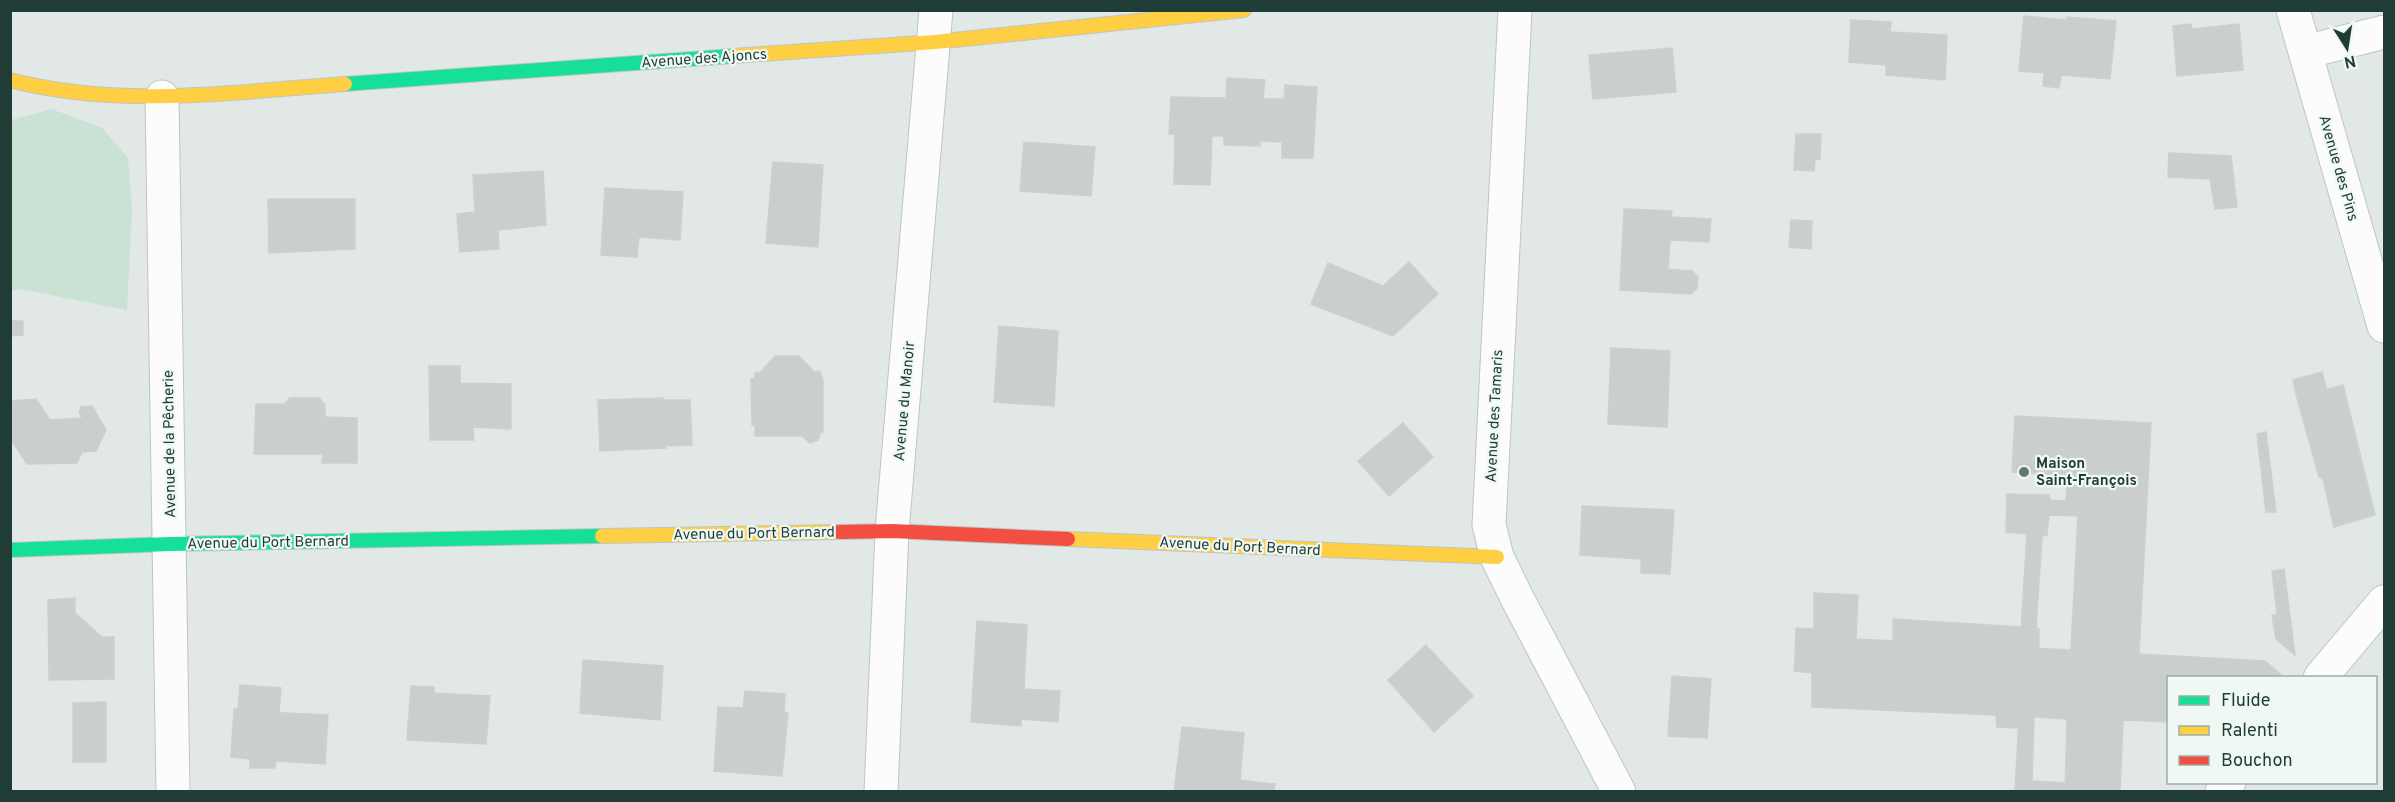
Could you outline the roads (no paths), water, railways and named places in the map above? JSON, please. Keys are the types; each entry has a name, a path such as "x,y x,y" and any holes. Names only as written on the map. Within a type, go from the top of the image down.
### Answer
{"street":[{"name":"Avenue des Ajoncs","path":"10,80 42,90 99,96 162,98 935,26 1244,10"},
{"name":"Avenue des Tamaris","path":"1515,10 1489,525 1497,557 1619,792"},
{"name":"Avenue des Pins","path":"2293,10 2385,326"},
{"name":"Avenue du Manoir","path":"881,792 892,531 935,26"},
{"path":"2305,52 2385,32"},
{"name":"Avenue de la Pêcherie","path":"162,98 173,792"},
{"name":"Avenue du Port Bernard","path":"10,550 170,544 892,531 1497,557"},
{"path":"2322,676 2385,602"}],"place":[{"name":"Maison Saint-François","path":"2024,472"}]}
